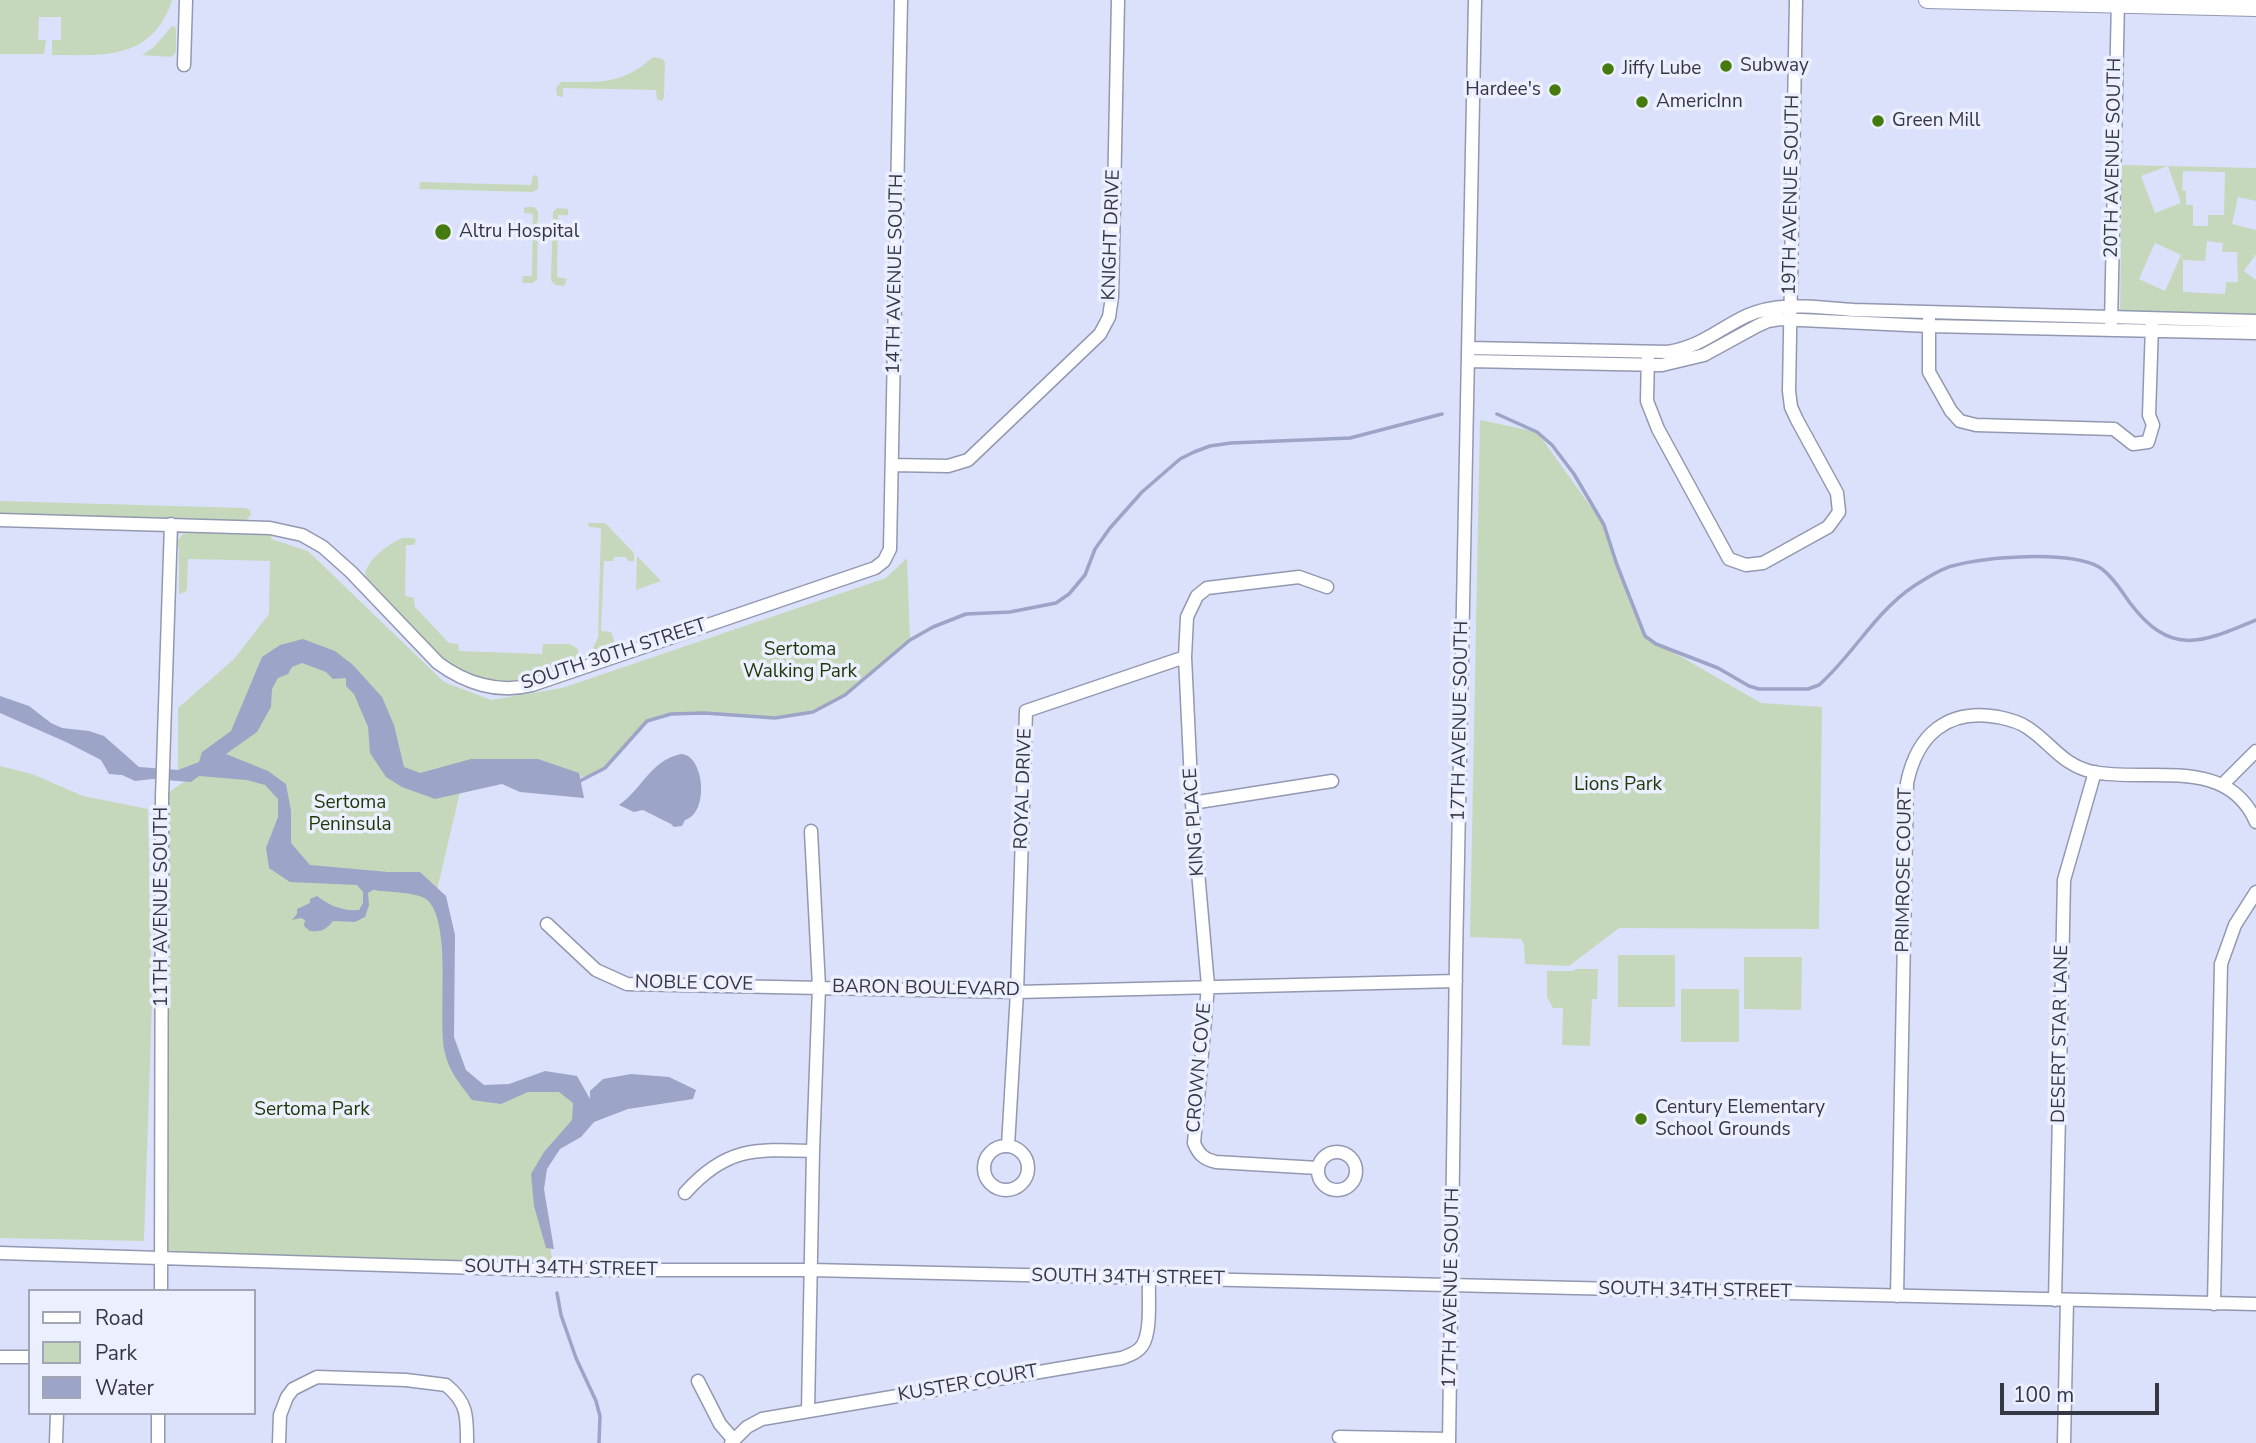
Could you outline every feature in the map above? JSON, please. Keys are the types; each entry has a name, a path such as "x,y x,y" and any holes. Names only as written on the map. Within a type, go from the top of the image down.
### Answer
{"main road":[{"path":"1927,0 2118,2 2256,8"}],"street":[{"path":"184,65 187,0"},
{"name":"14TH AVENUE SOUTH","path":"890,549 901,0"},
{"name":"KNIGHT DRIVE","path":"892,465 948,466 968,460 1100,334 1109,317 1112,297 1118,0"},
{"name":"17TH AVENUE SOUTH","path":"1449,1441 1475,0"},
{"name":"19TH AVENUE SOUTH","path":"1648,359 1647,401 1658,429 1729,559 1746,565 1763,563 1828,527 1839,512 1837,493 1791,407 1789,391 1796,0"},
{"name":"20TH AVENUE SOUTH","path":"2111,324 2118,2"},
{"path":"1469,355 1648,359 1707,340 1747,316 1790,306 1929,319"},
{"path":"1648,359 1662,365 1690,359 1715,350 1768,321 1929,319 2251,327"},
{"path":"1929,319 1929,372 1951,411 1961,421 1976,425 2113,429 2133,444 2148,442 2152,425 2149,415 2152,325"},
{"name":"SOUTH 30TH STREET","path":"0,520 270,528 303,534 323,547 351,572 438,663 451,673 475,683 505,689 532,685 875,568 884,561 890,549"},
{"name":"11TH AVENUE SOUTH","path":"161,1289 162,758 171,524"},
{"name":"KING PLACE","path":"1208,986 1192,803 1185,657 1187,617 1197,597 1208,588 1299,577 1327,587"},
{"name":"ROYAL DRIVE","path":"1017,992 1026,711 1185,657"},
{"name":"PRIMROSE COURT","path":"1896,1296 1907,783 1911,763 1928,736 1946,722 1969,715 2008,719 2027,727 2073,766 2095,772 2190,776 2223,784 2251,810 2256,822"},
{"path":"2223,784 2256,751"},
{"name":"DESERT STAR LANE","path":"2061,1300 2064,880 2095,772"},
{"path":"1192,803 1332,781"},
{"path":"811,831 819,987"},
{"path":"2214,1304 2221,964 2235,925 2256,892"},
{"name":"NOBLE COVE","path":"547,924 596,970 628,984 819,987"},
{"name":"BARON BOULEVARD","path":"808,1410 819,987 1017,992 1456,981"},
{"name":"CROWN COVE","path":"1208,986 1194,1143 1198,1154 1216,1162 1318,1168"},
{"path":"1008,1146 1017,992"},
{"path":"685,1193 702,1174 734,1155 775,1150 813,1151"},
{"name":"SOUTH 34TH STREET","path":"0,1253 544,1270 811,1270 2256,1304"},
{"name":"KUSTER COURT","path":"732,1441 747,1427 762,1419 1122,1358 1140,1349 1146,1339 1149,1278"},
{"path":"2061,1300 2064,1443"},
{"path":"0,1357 28,1357"},
{"path":"279,1443 280,1415 287,1397 293,1389 317,1377 406,1380 446,1385 461,1400 467,1415 467,1443"},
{"path":"698,1381 732,1441"},
{"path":"56,1443 57,1415"},
{"path":"158,1415 158,1443"},
{"path":"1339,1437 1449,1441"}],"green space":[{"path":"0,0 172,1 163,21 152,35 139,44 107,54 52,55 52,40 61,40 61,17 39,17 38,40 46,40 44,54 0,54"},
{"path":"172,26 176,28 174,55 142,55 154,47"},
{"path":"653,57 663,59 665,63 662,101 657,99 656,90 563,88 563,97 557,96 556,88 561,82 610,80 631,73"},
{"path":"2122,165 2168,166 2256,168 2256,201 2238,197 2232,224 2256,230 2256,254 2244,271 2256,280 2256,316 2120,313","holes":["2168,166 2181,203 2155,213 2141,176","2183,171 2225,172 2224,215 2208,215 2208,226 2193,226 2193,205 2186,205 2186,191 2182,190","2207,241 2223,243 2222,252 2237,252 2238,282 2226,282 2225,294 2183,292 2183,260 2205,261","2155,243 2181,255 2165,291 2139,279"]},
{"path":"536,175 538,189 532,192 419,189 420,182 531,185 533,176"},
{"path":"534,207 538,211 537,279 533,283 522,281 523,276 532,276 533,214 524,213 524,208"},
{"path":"557,208 568,209 568,215 558,215 557,277 567,279 564,286 555,285 551,280 553,212"},
{"name":"Lions Park","path":"1480,420 1537,432 1604,525 1645,636 1761,703 1822,707 1819,929 1619,928 1569,966 1525,964 1521,939 1470,937"},
{"path":"0,501 245,508 250,510 251,514 247,520 241,522 0,515"},
{"path":"588,523 605,523 634,553 634,561 628,561 626,557 614,557 613,561 604,561 601,631 611,632 616,646 614,650 604,653 594,651 593,648 598,637 601,528 589,527"},
{"path":"185,531 272,533 271,539 308,551 444,682 491,700 562,688 886,578 907,558 910,640 840,698 817,709 775,718 704,713 671,714 647,721 597,774 538,785 465,771 437,890 446,1039 476,1091 570,1081 588,1109 551,1152 541,1183 553,1265 161,1259 162,797 204,768 178,770 178,708 234,659 269,614 270,561 188,559 187,589 179,594 177,547 178,540"},
{"path":"402,538 416,540 414,545 406,545 405,596 414,598 415,607 449,643 458,644 459,651 542,654 543,644 570,644 578,649 578,662 528,679 510,682 470,675 451,666 367,579 365,572 375,556"},
{"path":"637,556 661,581 636,590"},
{"path":"0,766 32,774 83,796 148,809 152,1004 144,1241 0,1238"},
{"path":"1618,955 1675,955 1675,1007 1618,1007"},
{"path":"1744,957 1802,957 1801,1010 1744,1009"},
{"path":"1598,969 1597,999 1592,999 1590,1046 1562,1045 1563,1008 1553,1008 1547,997 1547,971"},
{"path":"1681,989 1739,989 1739,1042 1681,1042"}],"water":[{"path":"303,639 335,651 353,665 382,697 394,725 404,767 420,773 471,759 538,759 579,773 584,798 520,792 502,784 435,799 402,787 386,777 370,753 368,727 354,694 346,686 346,678 333,679 326,672 302,663 278,678 272,689 271,707 257,732 226,754 268,771 286,784 291,811 291,843 310,865 420,872 446,896 455,935 454,1037 466,1070 484,1085 509,1084 545,1071 577,1076 590,1099 590,1091 603,1079 631,1074 669,1077 696,1090 693,1099 628,1109 594,1122 581,1137 560,1149 547,1169 544,1189 554,1249 546,1248 534,1206 531,1174 544,1152 572,1120 573,1103 559,1092 528,1092 501,1104 472,1100 460,1084 445,1053 442,948 434,910 426,899 373,890 368,893 369,905 365,917 355,922 333,921 323,930 310,931 304,926 305,920 292,920 297,909 310,903 310,899 317,896 336,907 359,910 363,903 363,892 357,885 290,882 269,868 266,848 278,817 278,799 265,785 247,780 199,776 191,782 152,779 135,781 122,775 109,774 101,760 0,713 0,696 29,706 62,728 89,731 104,736 139,767 178,770 199,762 202,752 231,731 262,657 280,645"},
{"path":"681,754 695,763 701,784 698,807 682,826 674,827 643,810 634,812 619,805 662,762"}],"waterway":[{"path":"576,783 605,768 647,721 671,714 704,713 775,718 813,712 845,695 910,640 933,627 966,614 1010,612 1056,603 1069,594 1085,575 1095,549 1142,492 1180,459 1194,452 1231,443 1350,438 1442,414"},
{"path":"1497,414 1537,432 1552,445 1574,474 1604,525 1645,636 1656,644 1718,668 1759,689 1808,689 1819,685 1900,596 1947,567 1985,560 2068,558 2099,567 2145,620 2159,632 2173,638 2203,639 2256,620"},
{"path":"557,1293 561,1315 576,1358 596,1401 600,1416 599,1443"}],"place":[{"name":"Subway","path":"1726,66"},
{"name":"Jiffy Lube","path":"1608,69"},
{"name":"Hardee's","path":"1555,90"},
{"name":"AmericInn","path":"1642,102"},
{"name":"Green Mill","path":"1878,121"},
{"name":"Altru Hospital","path":"443,232"},
{"name":"Century Elementary School Grounds","path":"1641,1119"}],"park label":[{"name":"Sertoma Walking Park","path":"800,661"},
{"name":"Sertoma Peninsula","path":"350,814"},
{"name":"Sertoma Park","path":"312,1110"}]}
